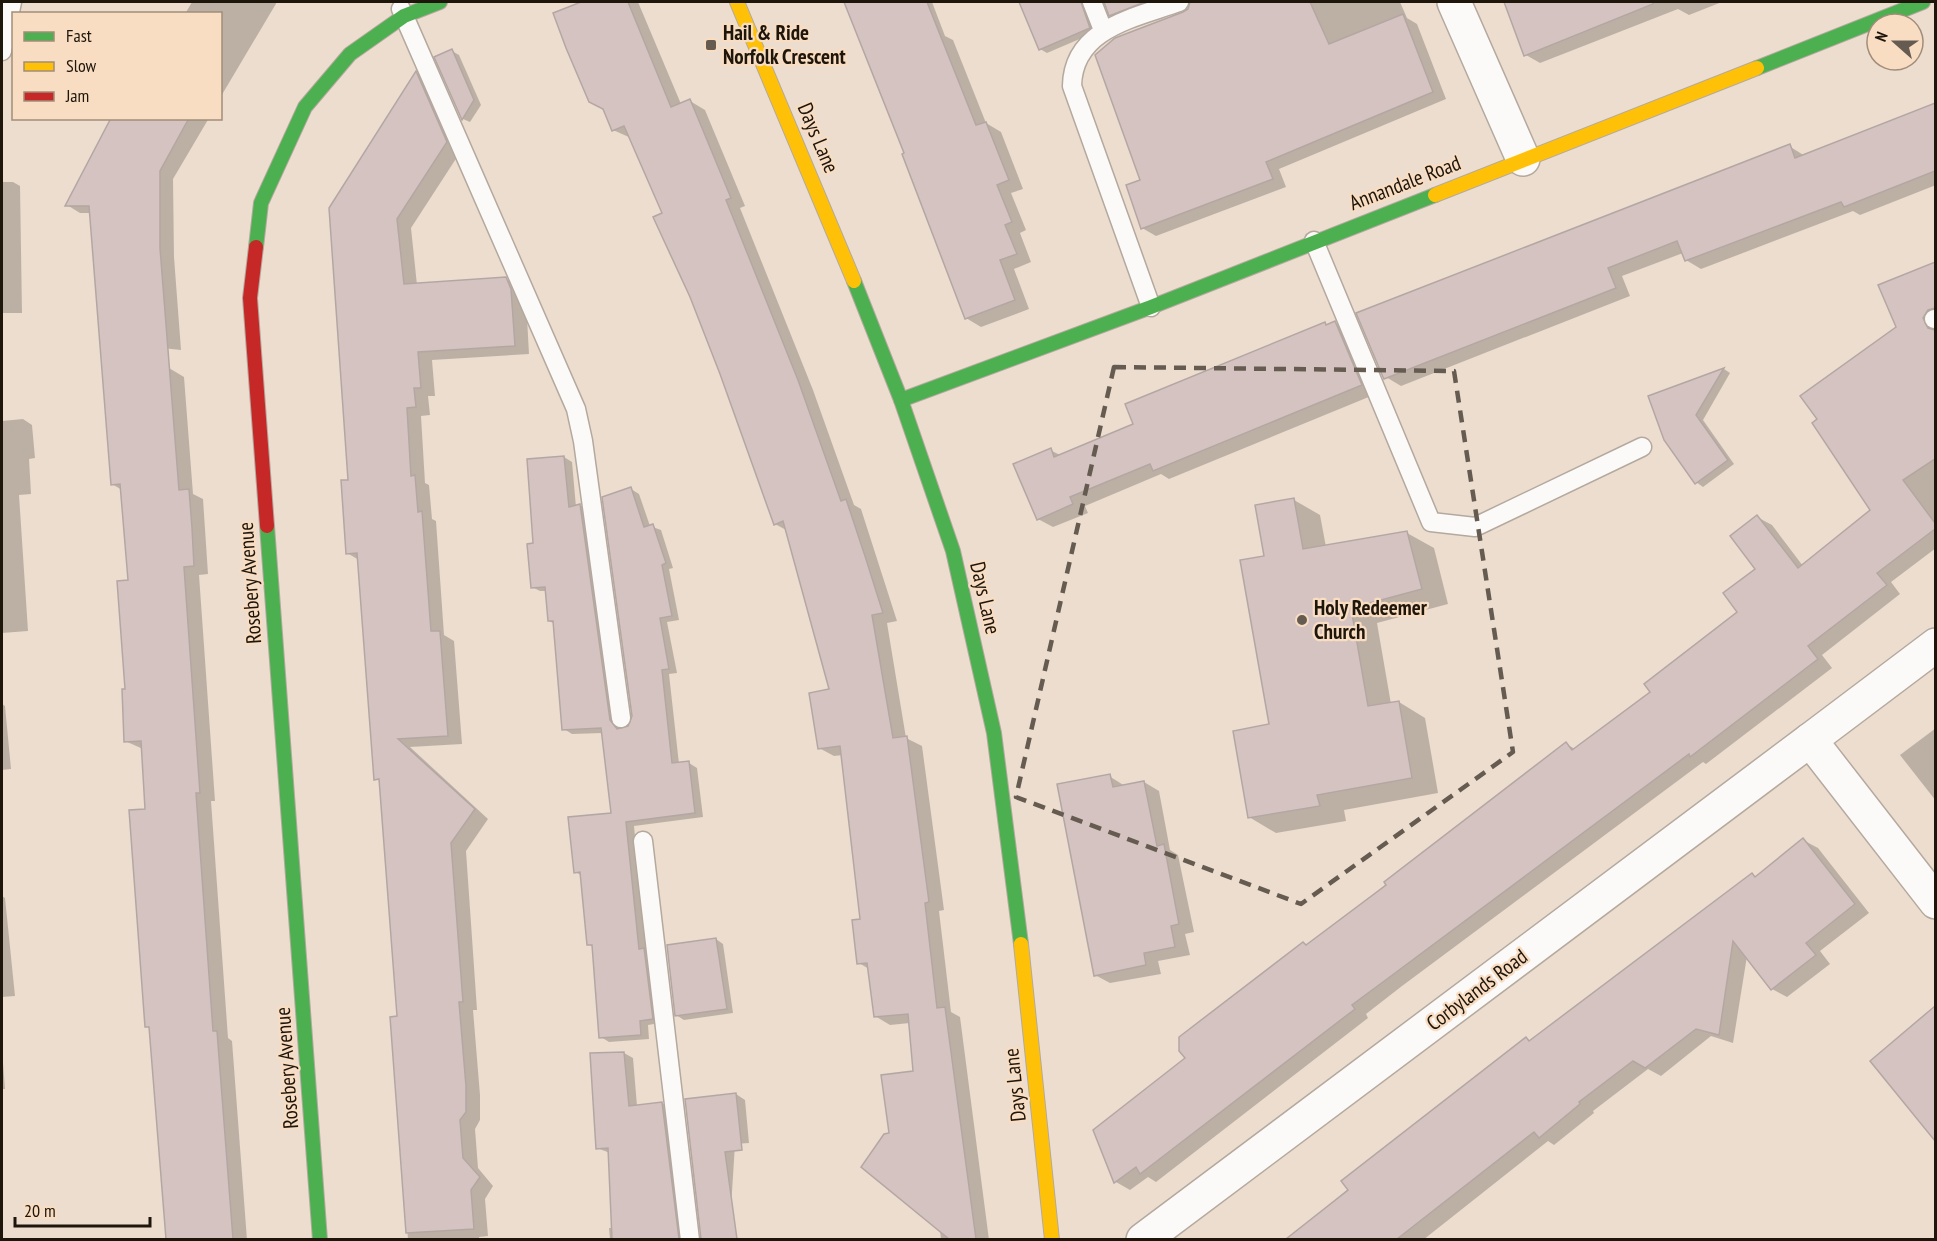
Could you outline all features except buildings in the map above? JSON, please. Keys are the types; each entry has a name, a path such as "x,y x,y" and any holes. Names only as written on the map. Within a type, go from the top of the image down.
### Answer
{"street":[{"name":"Rosebery Avenue","path":"320,1239 250,298 261,202 304,107 350,54 401,9 440,2"},
{"name":"Days Lane","path":"737,2 828,213 901,400 953,551 994,733 1020,930 1052,1239"},
{"path":"1454,2 1523,159"},
{"name":"Annandale Road","path":"1898,12 1923,2"},
{"name":"Annandale Road","path":"901,400 1150,308 1314,241 1865,25"},
{"name":"Corbylands Road","path":"1143,1239 1935,645"},
{"path":"1810,740 1935,902"}],"lane":[{"path":"2,51 12,2"},
{"path":"1092,2 1103,30"},
{"path":"1150,308 1072,86 1073,68 1085,47 1103,30 1179,2"},
{"path":"401,9 576,409 583,441 621,718"},
{"path":"1314,241 1431,522 1475,527 1642,447"},
{"path":"643,841 690,1239"}],"highlighted area":[{"path":"1114,367 1454,371 1513,752 1301,904 1016,797"}],"traffic: fast":[{"path":"256,247 261,203 305,107 350,54 404,16 440,2"},
{"path":"1757,68 1923,2"},
{"path":"901,400 1151,307 1435,195"},
{"path":"854,281 901,400 953,551 994,733 1021,944"},
{"path":"267,526 320,1240"}],"traffic: slow":[{"path":"737,2 854,281"},
{"path":"1435,195 1757,68"},
{"path":"1021,944 1052,1240"}],"traffic: jam":[{"path":"256,247 250,298 267,526"}],"place":[{"name":"Hail & Ride Norfolk Crescent","path":"711,45"},
{"name":"Holy Redeemer Church","path":"1302,620"}]}
